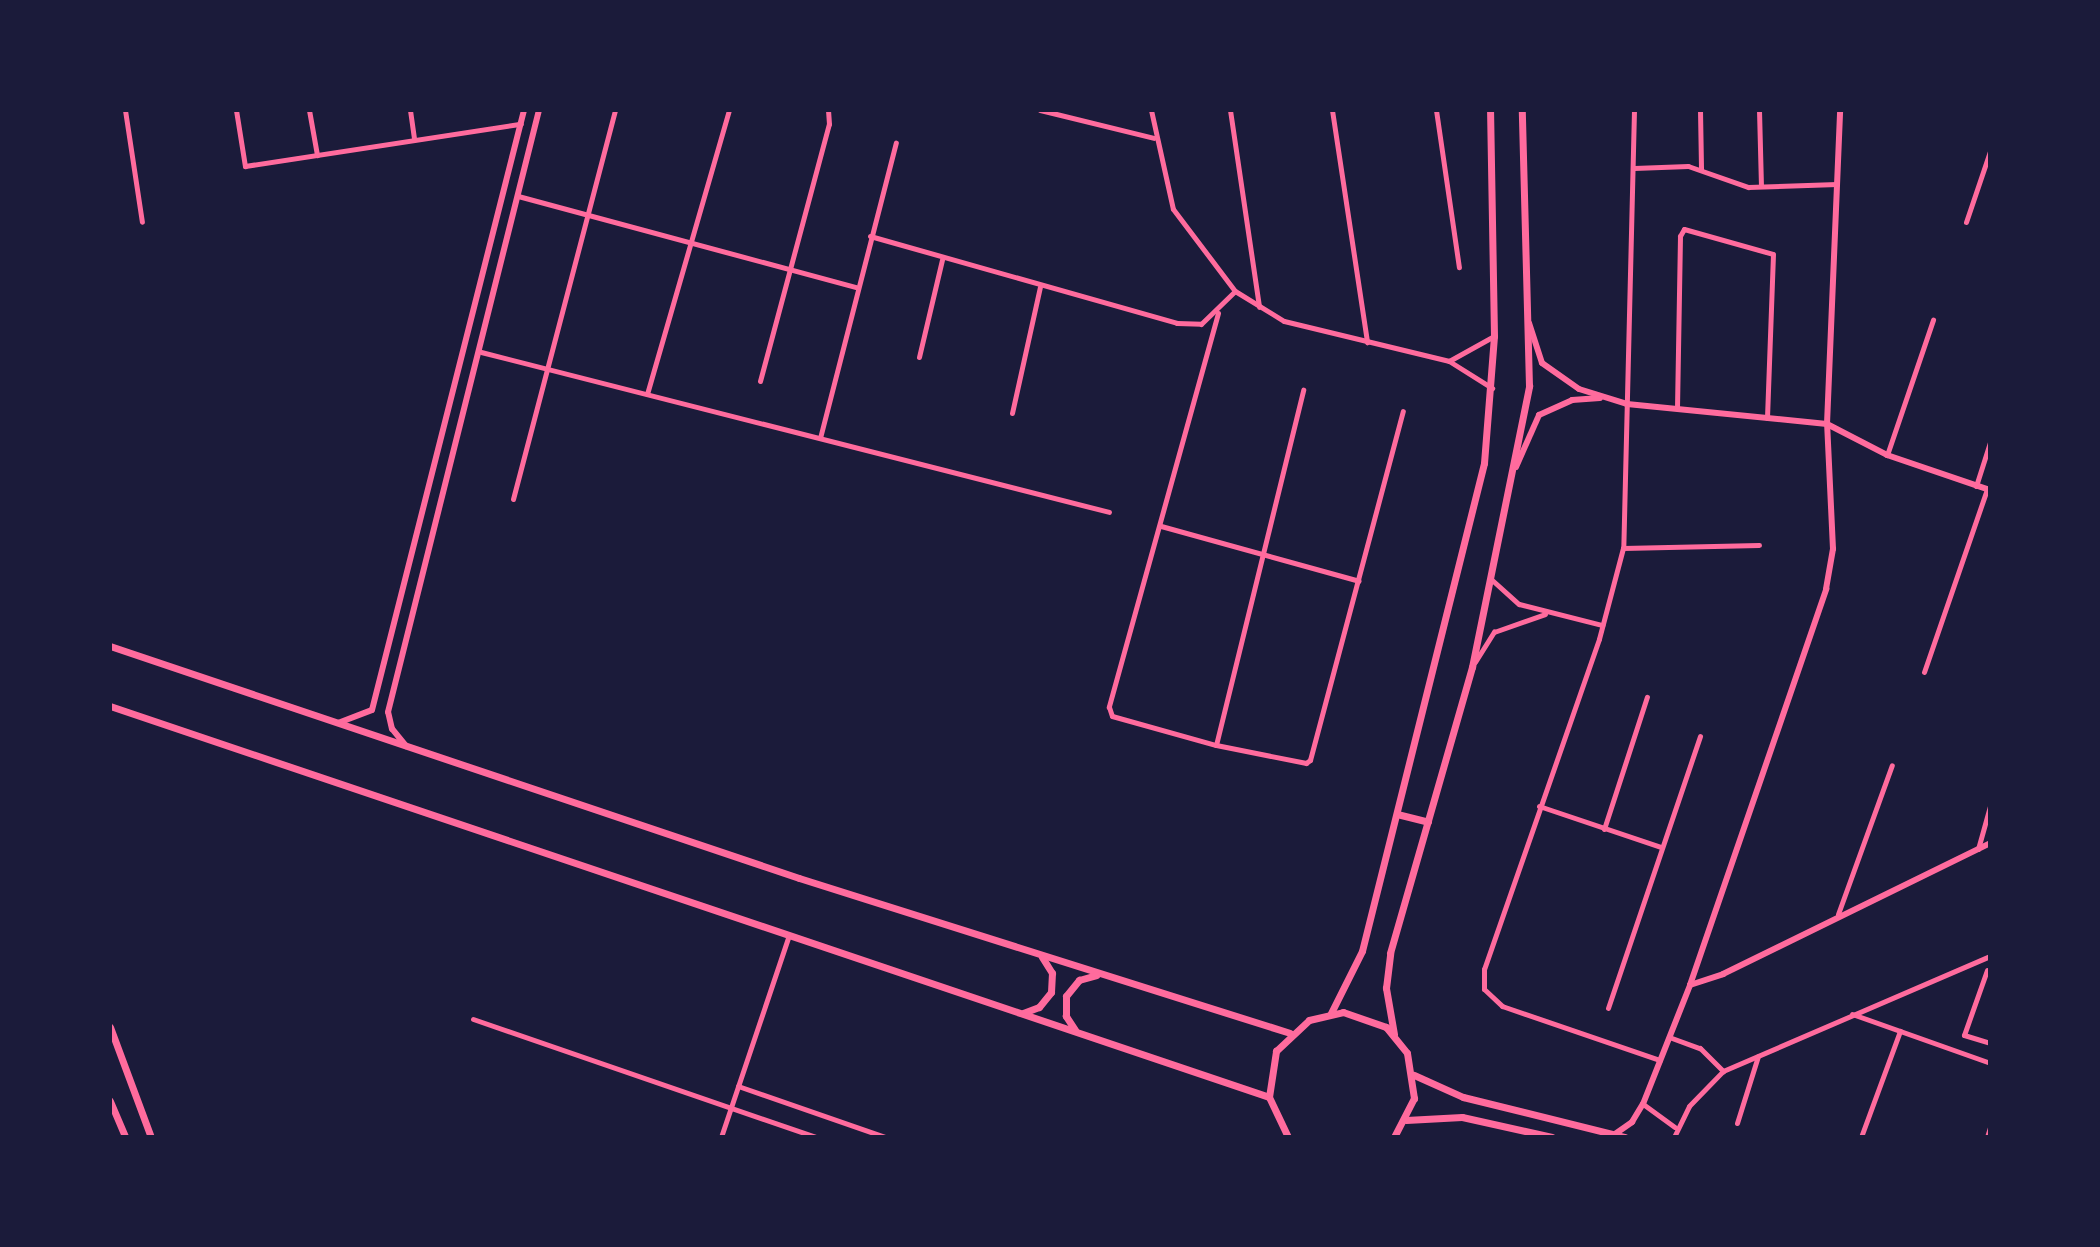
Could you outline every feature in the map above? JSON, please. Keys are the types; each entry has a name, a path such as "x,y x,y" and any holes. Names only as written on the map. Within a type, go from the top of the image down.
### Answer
{"main road":[{"path":"1331,1013 1362,951 1484,463 1493,389 1494,336 1490,110"},
{"path":"1394,1137 1406,1120 1414,1075 1394,1034 1386,988 1389,963 1472,667 1516,467 1529,386 1522,110"},
{"path":"110,646 407,748 1042,957 1290,1033"},
{"path":"110,706 1269,1097"},
{"path":"1397,814 1428,822"},
{"path":"1020,1013 1039,1007 1051,992 1052,973 1042,957"},
{"path":"1076,1032 1066,1016 1066,996 1079,980 1098,975"},
{"path":"1288,1137 1269,1097 1272,1062 1290,1033 1331,1013 1365,1016 1394,1034"},
{"path":"110,1027 151,1137"},
{"path":"1414,1075 1463,1097 1625,1137"},
{"path":"110,1101 125,1137"},
{"path":"1406,1120 1462,1117 1552,1137"}],"street":[{"path":"125,110 142,222"},
{"path":"236,110 245,166 536,122"},
{"path":"309,110 317,155"},
{"path":"410,110 414,140"},
{"path":"334,723 372,710 524,110"},
{"path":"407,748 392,729 388,712 481,352 539,110"},
{"path":"513,499 615,110"},
{"path":"647,394 729,110"},
{"path":"760,381 829,124 828,110"},
{"path":"1040,110 1154,138"},
{"path":"1151,110 1154,138 1173,209 1235,291 1284,321 1449,361 1493,389"},
{"path":"1230,110 1259,307"},
{"path":"1332,110 1367,342"},
{"path":"1436,110 1459,267"},
{"path":"1634,110 1623,548 1602,625 1484,969 1484,989 1502,1006 1660,1060"},
{"path":"1700,110 1701,169"},
{"path":"1759,110 1761,185"},
{"path":"1615,1134 1632,1122 1643,1104 1690,985 1826,589 1833,549 1827,424 1840,110"},
{"path":"820,438 856,287 896,143"},
{"path":"1966,222 1990,151"},
{"path":"1634,168 1701,169 1733,185 1837,184"},
{"path":"518,196 856,287"},
{"path":"1677,408 1680,236 1684,229 1768,250 1772,261 1767,419"},
{"path":"870,236 942,260 1177,323 1201,324 1218,313 1235,291"},
{"path":"919,357 942,260"},
{"path":"1012,413 1040,287"},
{"path":"1218,313 1109,712 1216,745 1306,763 1310,760 1403,411"},
{"path":"1887,455 1933,320"},
{"path":"1529,323 1548,371 1565,383 1627,404 1827,424 1887,455 1988,490 1924,672"},
{"path":"1449,361 1494,336"},
{"path":"466,348 1109,512"},
{"path":"1216,745 1303,390"},
{"path":"1516,467 1539,415 1572,400 1608,398"},
{"path":"1976,486 1990,442"},
{"path":"1161,526 1359,581"},
{"path":"1623,548 1759,545"},
{"path":"1492,580 1503,594 1546,614 1602,625"},
{"path":"1472,667 1494,632 1546,614"},
{"path":"1604,829 1647,697"},
{"path":"1608,1008 1700,736"},
{"path":"1838,914 1892,765"},
{"path":"1539,806 1661,847"},
{"path":"1978,849 1990,806"},
{"path":"1690,985 1723,974 1838,914 1990,843"},
{"path":"721,1137 789,935"},
{"path":"1674,1137 1675,1127 1723,1071 1990,956"},
{"path":"1987,970 1964,1035 1990,1043"},
{"path":"1852,1014 1990,1063"},
{"path":"473,1019 816,1137"},
{"path":"1861,1137 1900,1031"},
{"path":"1669,1037 1700,1048 1723,1071"},
{"path":"1737,1123 1758,1056"},
{"path":"738,1086 885,1137"},
{"path":"1643,1104 1675,1127"},
{"path":"1987,1137 1990,1127"}]}
